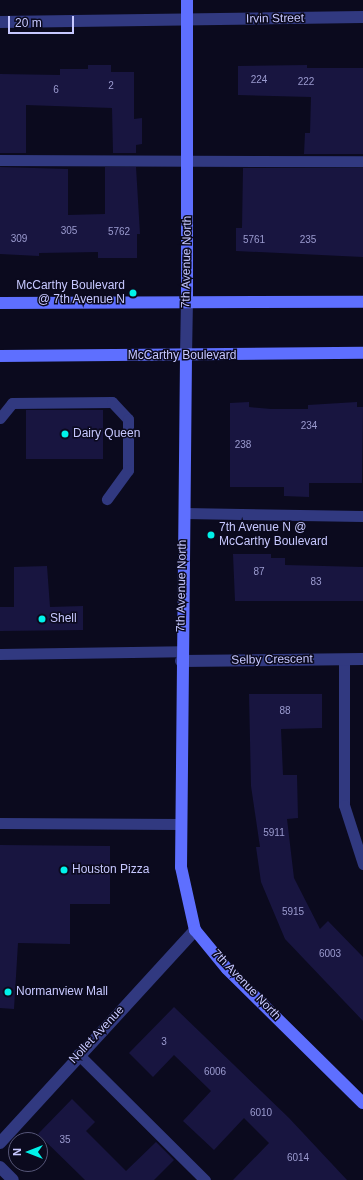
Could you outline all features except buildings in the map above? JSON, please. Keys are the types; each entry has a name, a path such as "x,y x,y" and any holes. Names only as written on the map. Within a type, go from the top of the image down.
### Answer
{"street":[{"name":"7th Avenue North","path":"187,0 190,162 186,301 181,656 181,867 195,930 227,970 363,1103"},
{"name":"Irvin Street","path":"0,22 187,21 363,17"},
{"path":"0,303 186,301 363,302"},
{"name":"McCarthy Boulevard","path":"0,356 186,357 363,353"},
{"name":"Selby Crescent","path":"181,656 363,659"},
{"name":"Nollet Avenue","path":"0,1143 78,1054 195,930"},
{"path":"0,1167 13,1180"}],"lane":[{"path":"0,160 190,162 363,161"},
{"path":"0,418 12,403 112,402 128,418 128,470 108,499"},
{"path":"184,513 363,516"},
{"path":"0,654 181,656"},
{"path":"344,659 344,804 363,864"},
{"path":"0,823 181,824"},
{"path":"78,1054 205,1180"}],"place":[{"name":"McCarthy Boulevard @ 7th Avenue N","path":"133,293"},
{"name":"Dairy Queen","path":"65,434"},
{"name":"7th Avenue N @ McCarthy Boulevard","path":"211,535"},
{"name":"Shell","path":"42,619"},
{"name":"Houston Pizza","path":"64,870"},
{"name":"Normanview Mall","path":"8,992"}]}
